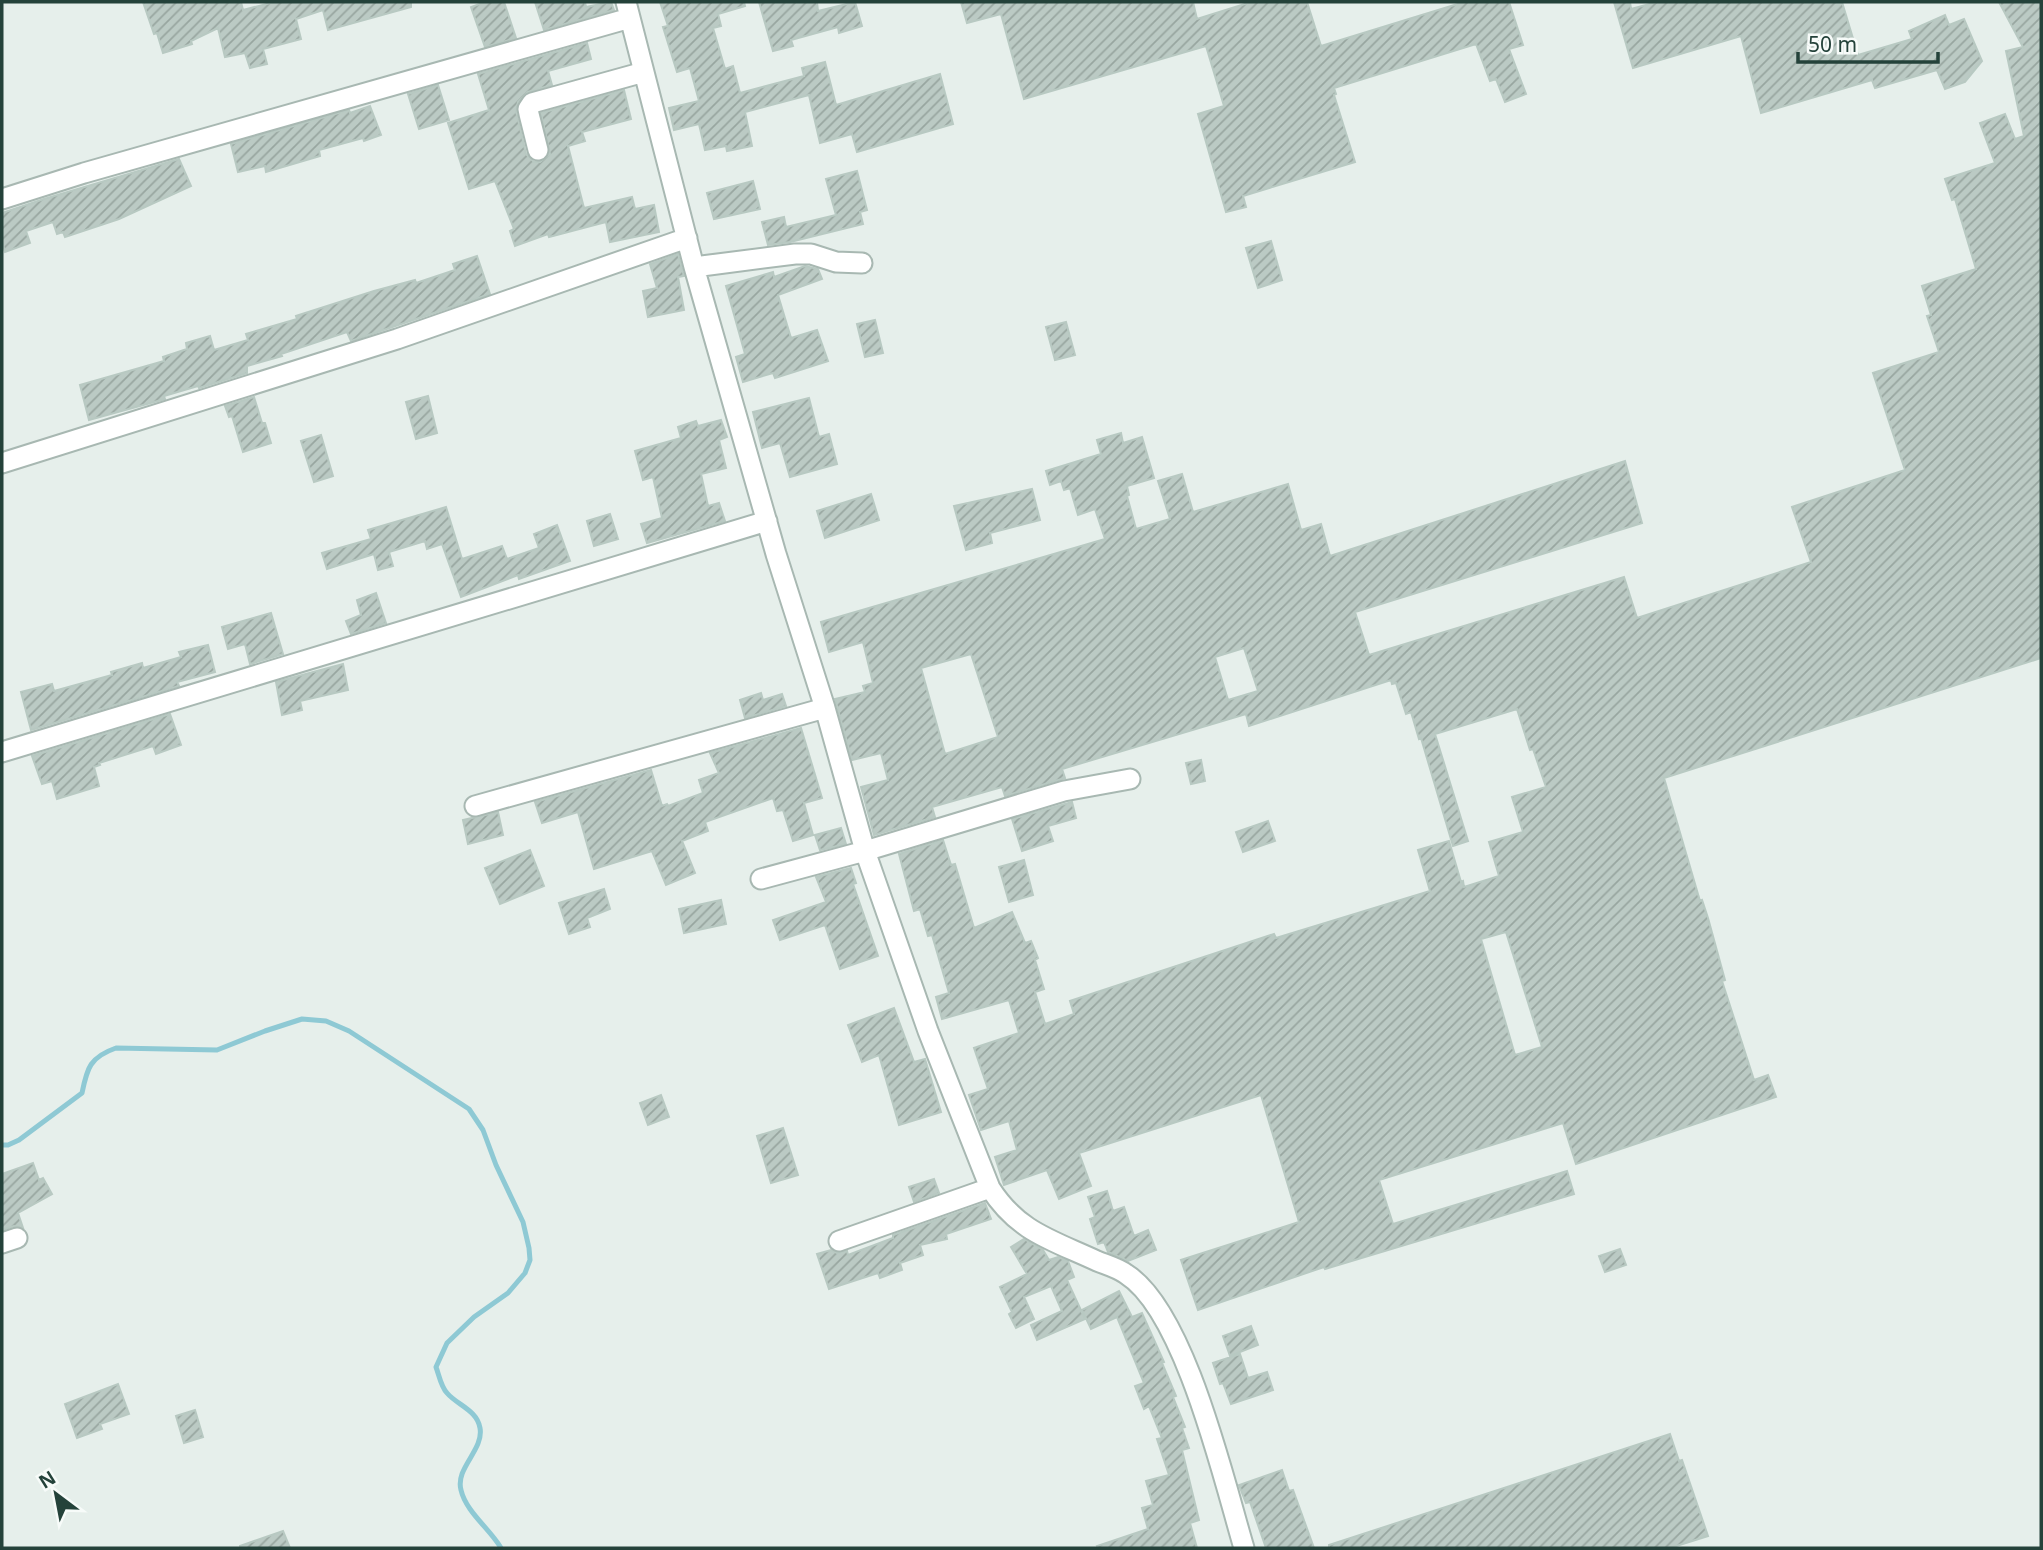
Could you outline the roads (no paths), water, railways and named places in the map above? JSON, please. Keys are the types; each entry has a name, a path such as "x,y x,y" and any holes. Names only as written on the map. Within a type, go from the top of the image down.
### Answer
{"street":[{"path":"2,199 628,10 694,267 865,851 928,1031 990,1188 1000,1205 1025,1227 1128,1275 1163,1314 1196,1391 1244,1548"},
{"path":"538,150 528,109 532,103 644,72"},
{"path":"2,463 397,339 687,238"},
{"path":"694,267 795,254 811,254 836,262 862,263"},
{"path":"2,752 767,521"},
{"path":"475,806 825,708"},
{"path":"761,879 865,851 1064,790 1130,779"},
{"path":"839,1241 990,1188"}],"waterway":[{"path":"2,1145 19,1140 82,1093 91,1064 107,1051 116,1048 217,1050 302,1019 326,1021 349,1031 469,1109 483,1130 523,1222 530,1260 525,1273 508,1293 474,1317 447,1343 436,1367 445,1390 471,1412 478,1422 480,1436 462,1474 461,1490 468,1506 501,1548"}]}
